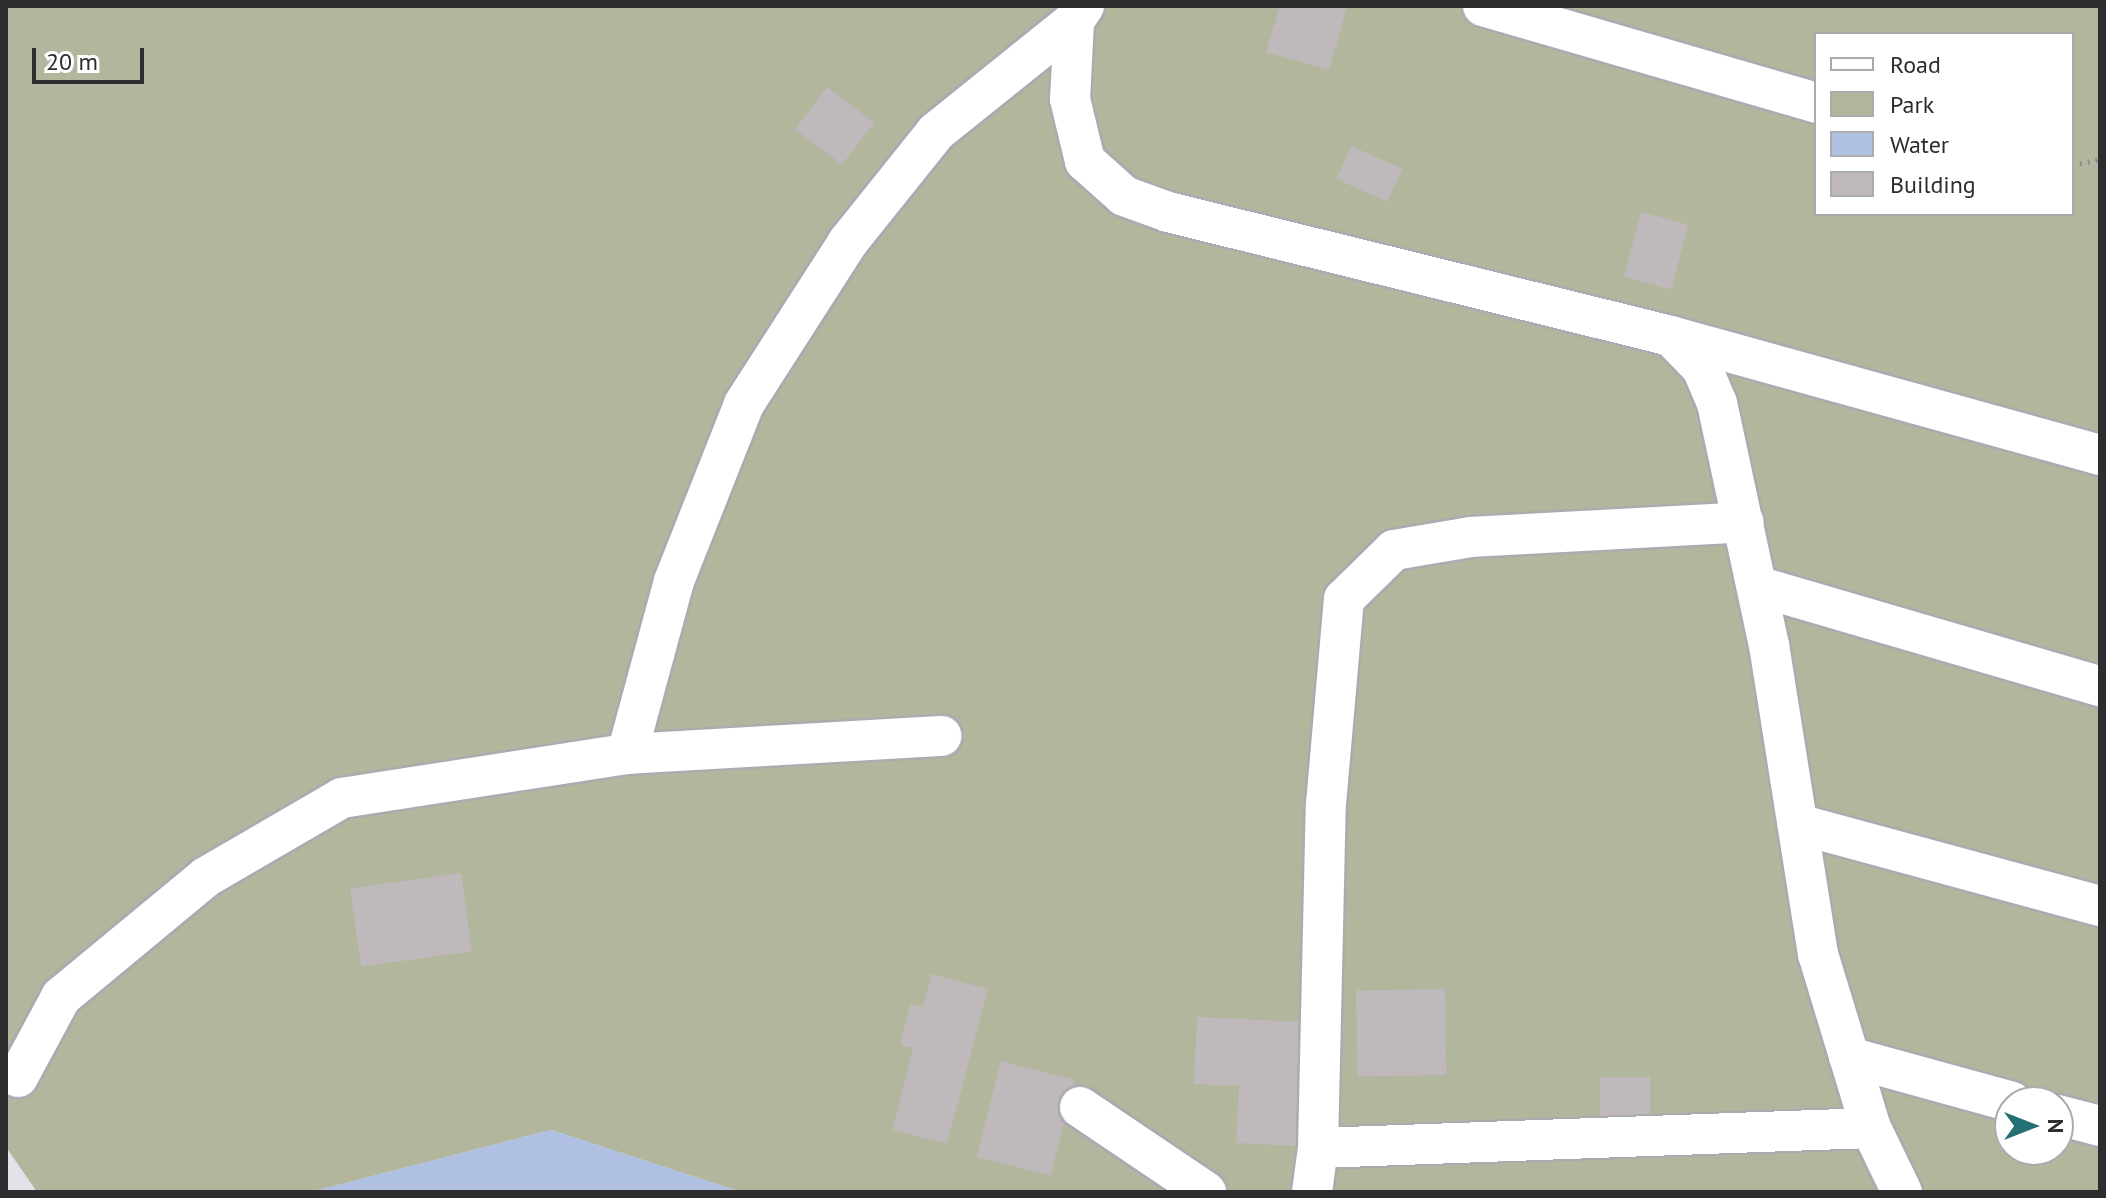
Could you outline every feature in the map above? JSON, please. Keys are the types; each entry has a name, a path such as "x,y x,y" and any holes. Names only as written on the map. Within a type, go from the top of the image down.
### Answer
{"street":[{"path":"1483,6 1814,102"},
{"path":"1079,13 1070,99 1085,161 1124,196 1183,216 1671,336 2100,455"},
{"path":"627,754 674,581 744,404 848,242 936,132 1079,13"},
{"path":"1671,336 1702,368 1717,403 1757,586 1818,954 1871,1128 1902,1192"},
{"path":"1312,1192 1318,1148 1326,804 1344,599 1394,550 1471,537 1744,522"},
{"path":"1757,586 2100,686"},
{"path":"18,1077 61,997 206,877 342,798 627,754 941,736"},
{"path":"1798,824 2100,906"},
{"path":"1849,1057 1994,1097"},
{"path":"1080,1107 1206,1192"},
{"path":"2074,1119 2100,1126"},
{"path":"1318,1148 1871,1128"}],"path":[{"path":"2074,165 2100,159"}],"green space":[{"path":"6,6 2100,6 2100,1192 741,1192 551,1130 311,1192 37,1192 6,1147"}],"water":[{"path":"551,1130 741,1192 311,1192"}],"building":[{"path":"1280,6 1347,7 1329,70 1266,52"},
{"path":"827,87 874,123 842,165 795,129"},
{"path":"1351,146 1402,169 1388,202 1336,179"},
{"path":"1641,212 1688,225 1671,289 1624,277"},
{"path":"461,873 472,951 361,967 350,889"},
{"path":"931,974 988,989 947,1144 892,1130 913,1048 900,1045 910,1004 923,1007"},
{"path":"1445,989 1447,1075 1358,1077 1356,991"},
{"path":"1197,1017 1304,1022 1298,1146 1236,1143 1239,1086 1194,1084"},
{"path":"1001,1061 1075,1079 1051,1175 977,1157"},
{"path":"1600,1077 1650,1077 1650,1126 1600,1126"}]}
